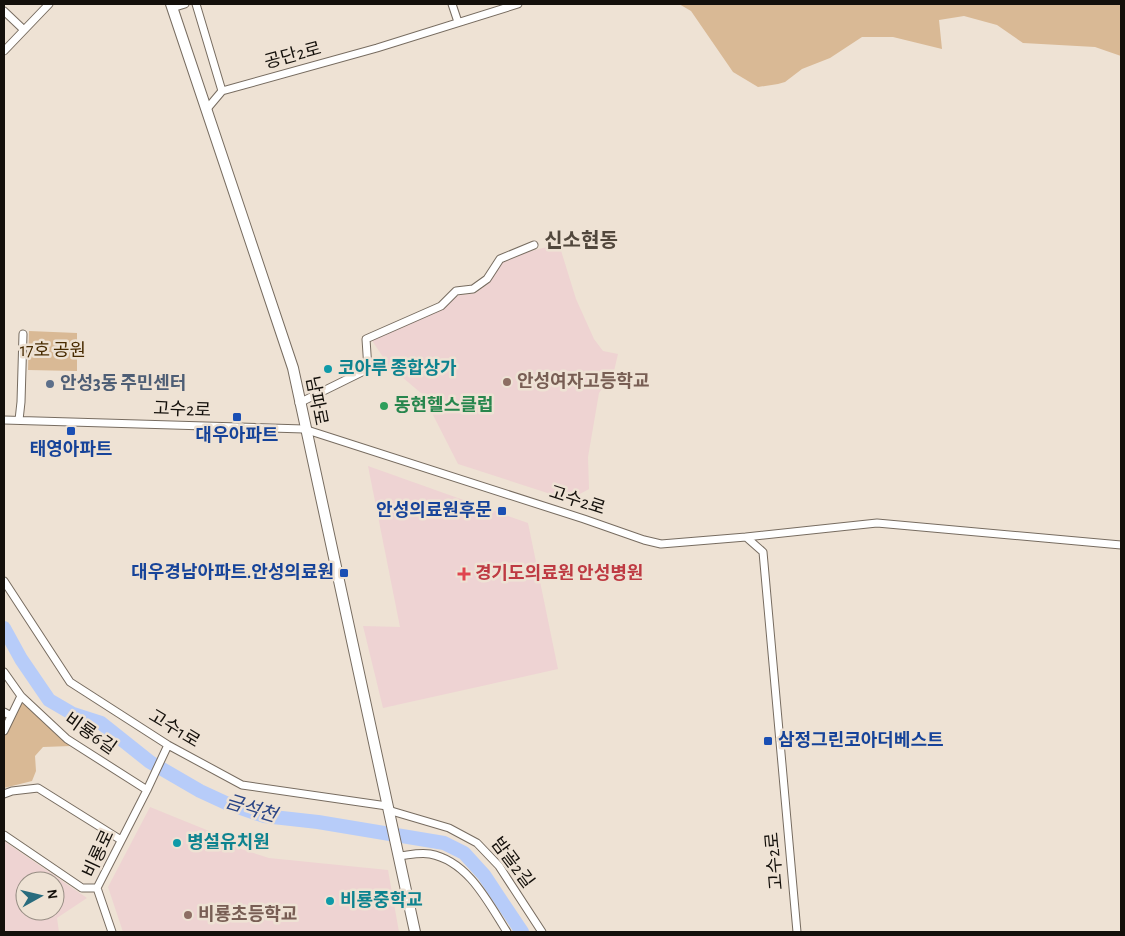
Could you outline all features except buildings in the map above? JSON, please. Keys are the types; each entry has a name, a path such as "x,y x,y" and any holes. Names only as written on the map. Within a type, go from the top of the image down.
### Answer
{"street":[{"path":"4,51 49,4"},
{"path":"171,6 185,4"},
{"path":"196,4 222,91 206,110"},
{"path":"452,4 458,22"},
{"name":"공단2로","path":"222,91 377,48 518,4"},
{"name":"남파로","path":"171,6 292,368 399,856"},
{"path":"4,11 24,30"},
{"path":"299,403 368,369 366,339 442,306 456,291 474,289 487,279 500,259 534,245"},
{"path":"18,420 21,402 23,334"},
{"name":"고수2로","path":"4,420 304,429 644,540 661,544 746,537 763,552 795,932"},
{"path":"746,537 877,522 1121,545"},
{"name":"고수1로","path":"4,581 70,682 168,744 242,785 388,810"},
{"name":"비룡6길","path":"4,672 21,696 67,739 147,790"},
{"path":"4,731 7,714 21,696"},
{"name":"비룡로","path":"112,932 97,888 147,790 168,744"},
{"path":"4,794 12,791 38,788 89,822 121,840"},
{"name":"밤골2길","path":"388,810 449,828 477,843 499,866 542,932"},
{"path":"4,836 82,888 97,888"},
{"path":"415,932 399,856 428,853 446,859 467,874 489,903 507,932"}],"shaded area":[{"name":"안성여자고등학교","path":"559,244 576,299 594,339 603,351 618,354 614,371 599,393 588,457 589,489 569,500 458,464 430,409 428,399 389,366 371,339 454,296 476,293 490,282 500,259"},
{"name":"경기도의료원 안성병원","path":"368,466 528,523 558,669 383,708 363,626 400,627"},
{"path":"150,807 219,835 238,848 269,858 388,870 399,932 123,932 108,887"},
{"path":"4,841 48,871 15,871 15,921 57,921 59,932 4,932"},
{"path":"65,883 87,898 65,913"}],"green space":[{"path":"679,4 1121,4 1121,56 1095,47 1023,43 997,25 964,16 939,20 942,49 893,37 862,37 830,58 802,69 785,82 758,87 733,72 691,11"},
{"name":"17호 공원","path":"29,331 77,333 77,371 28,370"},
{"path":"26,702 76,741 71,746 43,747 35,756 36,771 32,781 4,788 4,722 10,710"}],"waterway":[{"name":"금석천","path":"4,628 21,659 49,700 73,714 101,723 150,762 200,791 226,803 264,816 318,822 444,843 464,853 484,875 522,932"}],"place":[{"name":"코아루 종합상가","path":"328,369"},
{"name":"안성여자고등학교","path":"507,382"},
{"name":"안성3동 주민센터","path":"50,384"},
{"name":"동현헬스클럽","path":"384,406"},
{"name":"대우아파트","path":"237,417"},
{"name":"태영아파트","path":"71,431"},
{"name":"안성의료원후문","path":"502,511"},
{"name":"대우경남아파트.안성의료원","path":"344,573"},
{"name":"경기도의료원 안성병원","path":"464,574"},
{"name":"삼정그린코아더베스트","path":"768,741"},
{"name":"병설유치원","path":"177,843"},
{"name":"비룡중학교","path":"330,901"},
{"name":"비룡초등학교","path":"188,915"}],"district":[{"name":"신소현동","path":"581,241"}]}
